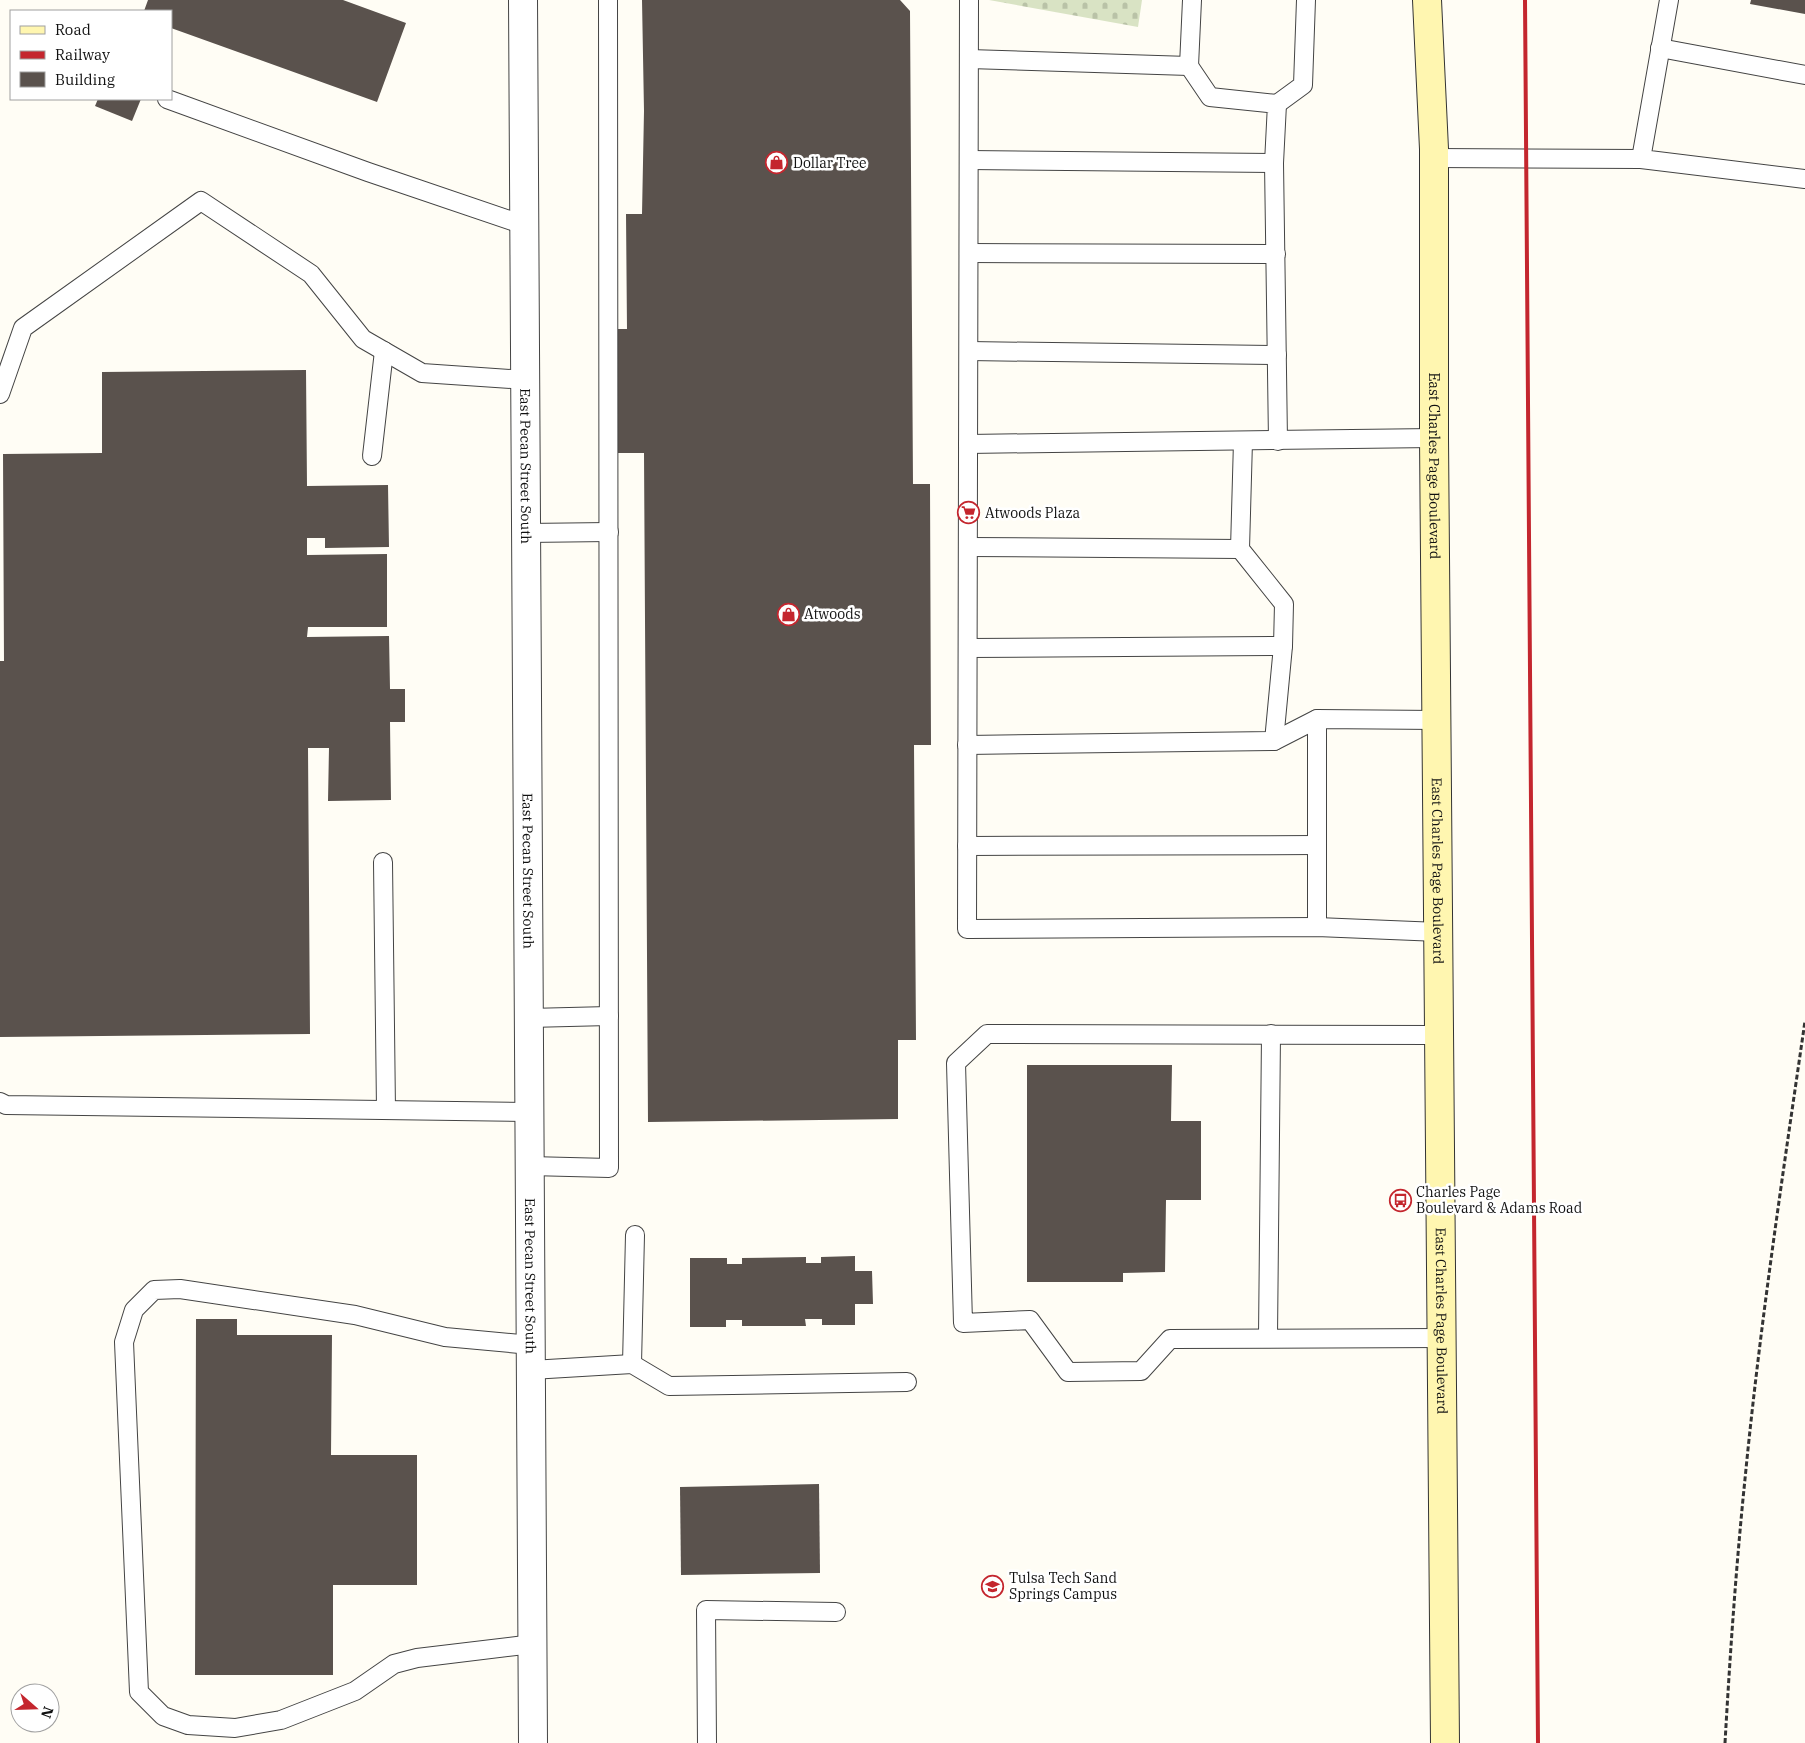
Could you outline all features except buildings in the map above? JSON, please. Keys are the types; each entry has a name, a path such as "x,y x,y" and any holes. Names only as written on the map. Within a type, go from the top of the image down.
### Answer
{"main road":[{"name":"East Charles Page Boulevard","path":"1428,0 1434,158 1434,438 1445,1743"}],"street":[{"name":"East Pecan Street South","path":"523,0 533,1743"}],"lane":[{"path":"530,1166 609,1168 608,0"},
{"path":"969,0 967,929 1317,927 1439,932"},
{"path":"1192,0 1188,66 1210,97 1277,104 1303,85 1306,0"},
{"path":"1641,158 1669,0"},
{"path":"1660,48 1805,75"},
{"path":"969,59 1188,66"},
{"path":"170,100 368,172 524,225"},
{"path":"1277,104 1274,163 1278,441"},
{"path":"1434,158 1641,158 1805,178"},
{"path":"969,160 1274,163"},
{"path":"0,394 22,328 201,201 311,274 363,339 422,373 525,380"},
{"path":"969,253 1276,254"},
{"path":"372,456 384,351"},
{"path":"969,351 1277,356"},
{"path":"968,444 1434,438"},
{"path":"1243,441 1240,549 1284,604 1283,646 1274,741"},
{"path":"526,533 609,532"},
{"path":"968,547 1240,549"},
{"path":"968,648 1283,646"},
{"path":"967,745 1274,741 1317,719 1437,720"},
{"path":"1317,719 1317,927"},
{"path":"967,846 1317,846"},
{"path":"383,862 386,1110"},
{"path":"529,1018 609,1016"},
{"path":"1439,1034 987,1034 956,1063 963,1324 1030,1320 1068,1372 1141,1371 1170,1339 1268,1337 1442,1338"},
{"path":"1268,1337 1271,1034"},
{"path":"0,1102 6,1105 530,1112"},
{"path":"632,1364 635,1235"},
{"path":"533,1644 417,1658 394,1664 355,1691 280,1720 235,1728 188,1725 163,1716 139,1692 124,1342 134,1310 154,1290 180,1289 355,1315 531,1357 632,1364 669,1386 908,1382"},
{"path":"707,1743 706,1610 836,1612"}],"path":[{"path":"1724,1743 1745,1479 1778,1208 1805,1021"}],"green space":[{"path":"989,0 1142,0 1138,27"}],"railway":[{"path":"1525,0 1538,1743"}],"place":[{"name":"Dollar Tree","path":"777,163"},
{"name":"Atwoods Plaza","path":"969,513"},
{"name":"Atwoods","path":"788,614"},
{"name":"Charles Page Boulevard & Adams Road","path":"1400,1200"},
{"name":"Tulsa Tech Sand Springs Campus","path":"993,1586"}]}
